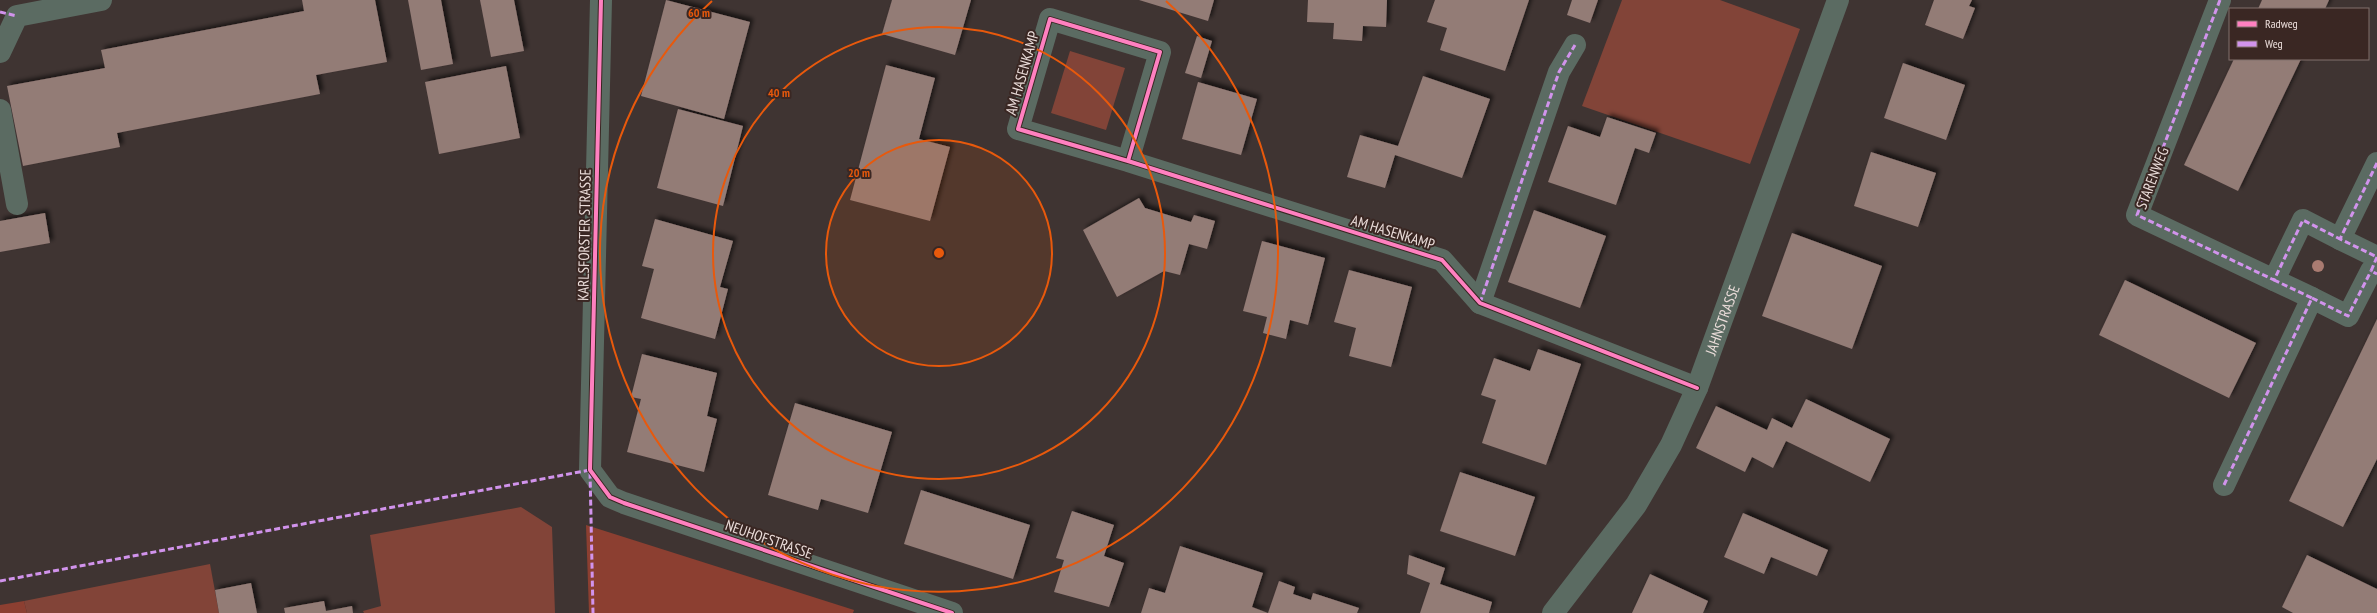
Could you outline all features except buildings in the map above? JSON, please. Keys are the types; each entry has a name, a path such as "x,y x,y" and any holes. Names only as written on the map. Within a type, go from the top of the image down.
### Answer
{"street":[{"path":"0,52 17,16 101,0"},
{"name":"KARLSFORSTER STRASSE","path":"590,470 601,0"},
{"name":"JAHNSTRASSE","path":"1553,613 1640,499 1671,445 1697,388 1838,0"},
{"name":"STARENWEG","path":"2220,0 2137,215 2348,316 2375,265 2340,239 2303,220 2274,280"},
{"name":"AM HASENKAMP","path":"1128,161 1160,52 1050,19 1018,129 1128,161 1442,260 1480,303 1697,388"},
{"path":"1480,303 1559,72 1575,45"},
{"path":"0,110 17,204"},
{"path":"2340,239 2377,163"},
{"path":"2224,485 2312,298"},
{"name":"NEUHOFSTRASSE","path":"590,470 610,497 624,503 952,613"}],"shaded area":[{"path":"1622,0 1720,0 1800,29 1750,164 1582,106"},
{"path":"1070,51 1125,68 1106,130 1051,113"},
{"path":"521,507 552,527 555,613 364,613 363,611 381,606 370,535"},
{"path":"586,525 854,610 853,613 589,613"},
{"path":"210,564 219,613 27,613 24,601"},
{"path":"24,601 27,613 0,613 0,605"}],"marked path":[{"path":"2220,0 2137,215 2274,280 2303,220 2340,239"},
{"path":"0,12 17,16"},
{"path":"1480,303 1559,72 1575,45"},
{"path":"2377,163 2340,239 2377,257"},
{"path":"2377,257 2371,271 2377,274"},
{"path":"2312,298 2348,316 2371,271"},
{"path":"2224,485 2312,298 2274,280"},
{"path":"0,581 590,470 593,613"}],"cycle path":[{"path":"601,0 590,470 610,497 624,503 952,613"},
{"path":"1128,161 1160,52 1050,19 1018,129 1128,161 1442,260 1480,303 1697,388"}]}
